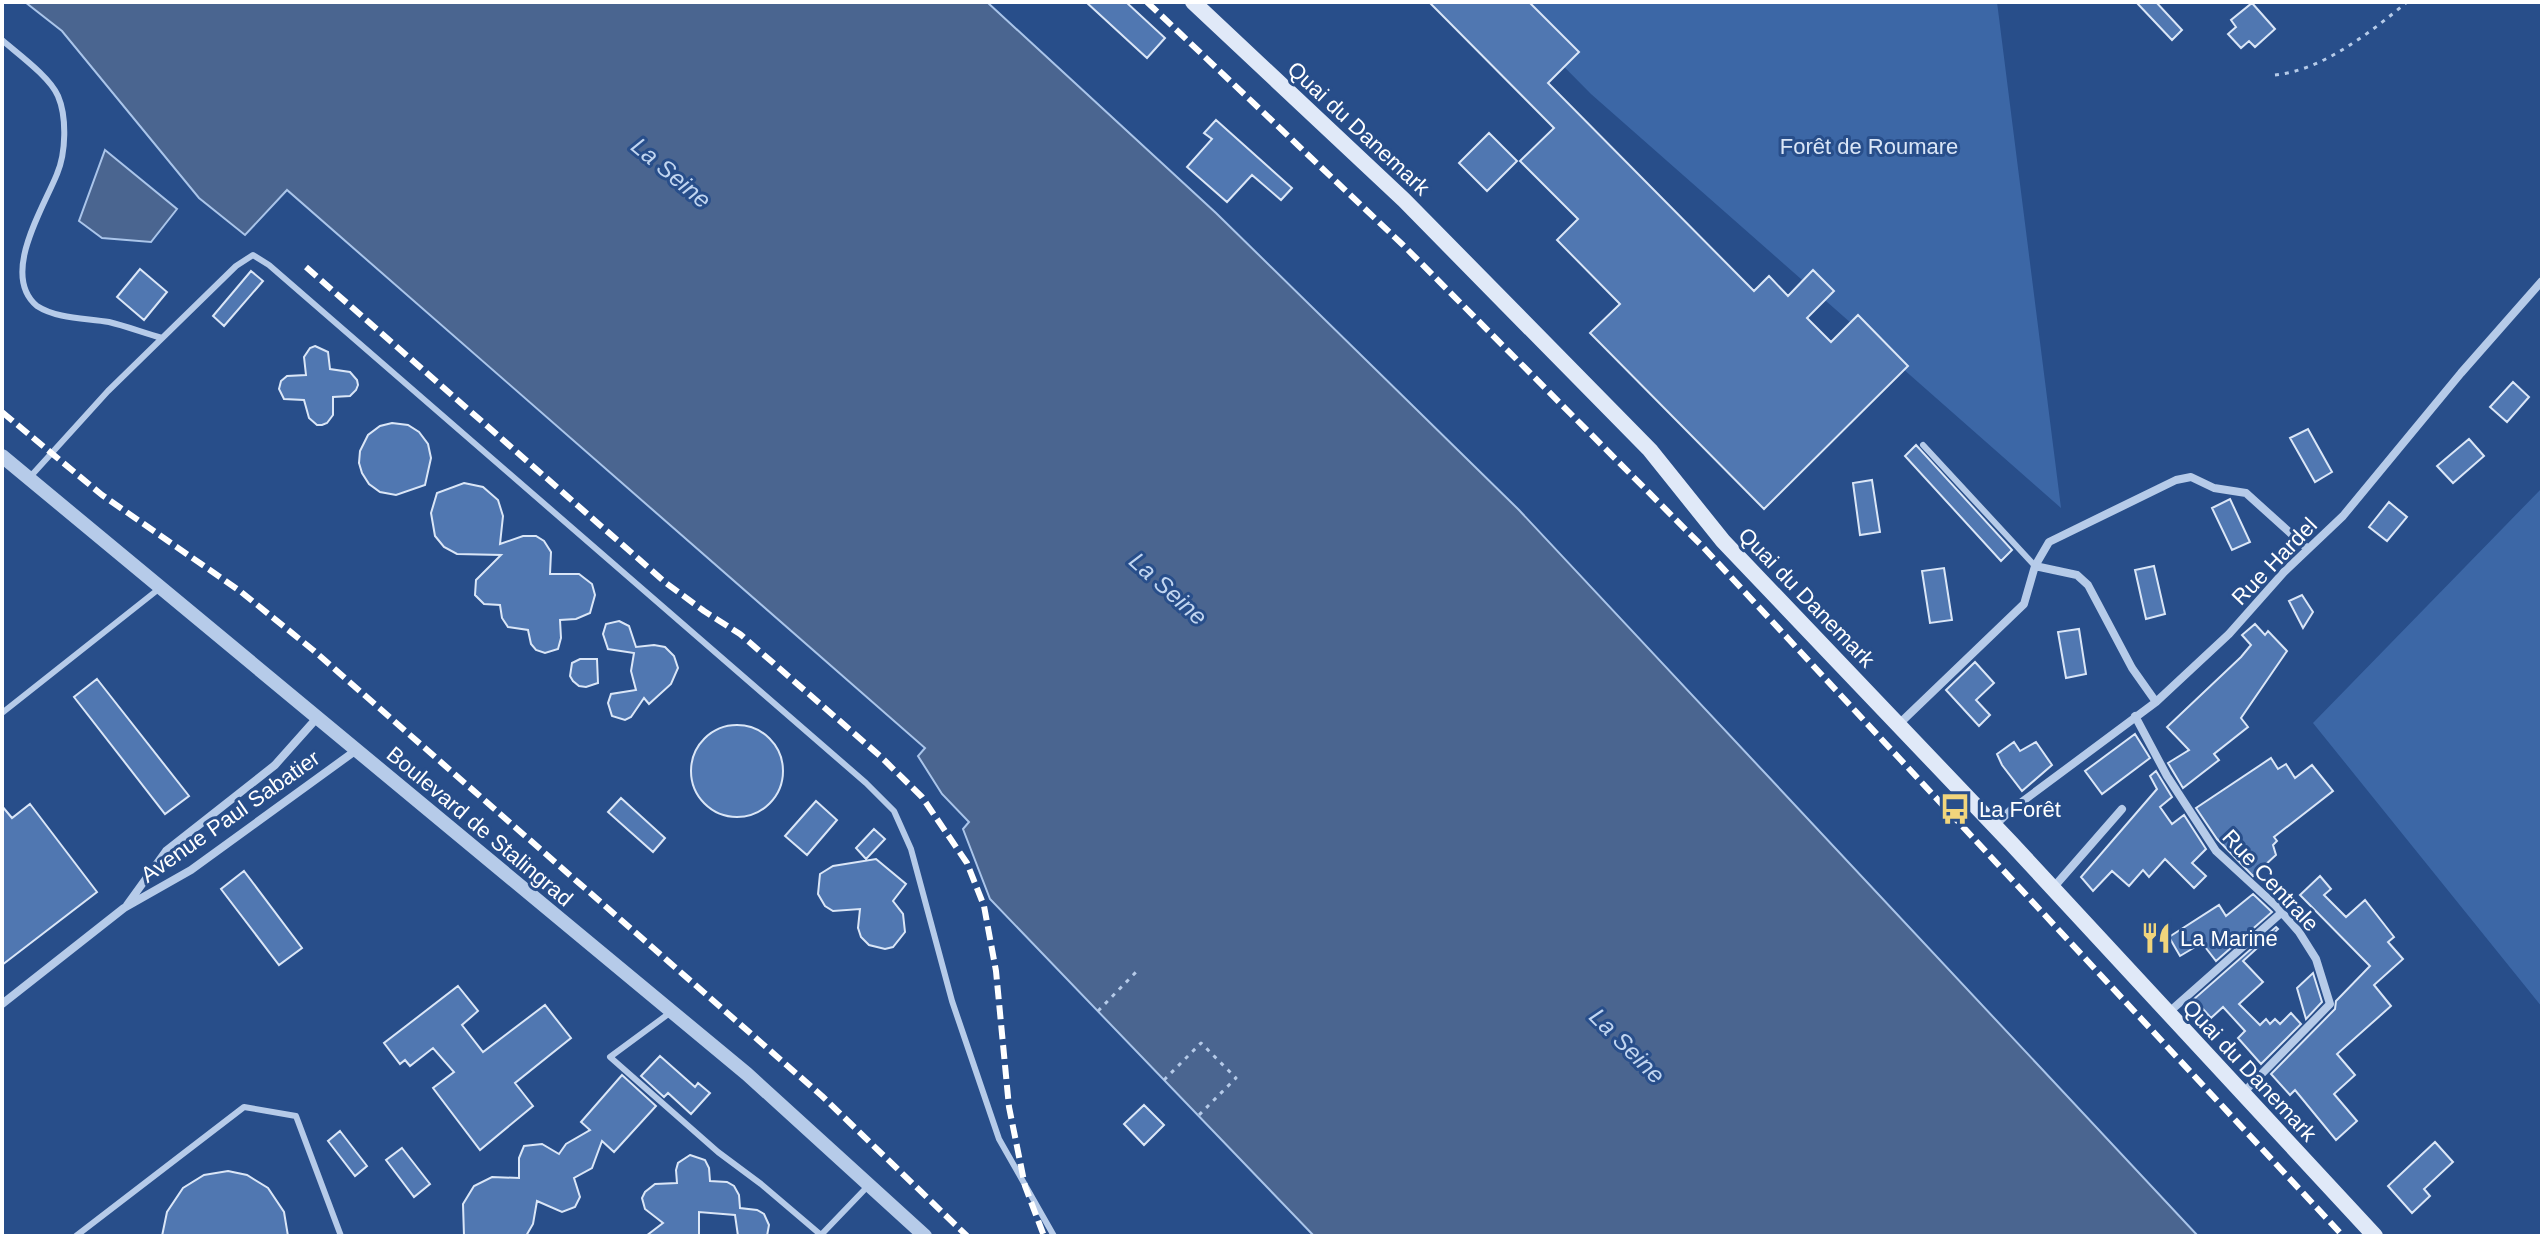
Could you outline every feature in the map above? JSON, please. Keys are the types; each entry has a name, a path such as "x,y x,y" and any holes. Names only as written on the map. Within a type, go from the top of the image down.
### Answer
{"main road":[{"name":"Quai du Danemark","path":"1193,2 1404,200 1650,450 1723,541 1899,724 2375,1236"}],"street":[{"name":"Rue Hardel","path":"1993,826 2156,702 2229,634 2343,516 2542,281"},
{"name":"Boulevard de Stalingrad","path":"2,456 747,1074 925,1236"},
{"path":"1899,724 2024,604 2035,566 2049,542 2176,480 2191,477 2214,488 2246,493 2308,549"},
{"path":"2035,566 2077,575 2088,585 2132,668 2156,702"},
{"name":"Rue Centrale","path":"2135,716 2167,776 2216,851 2299,932 2316,959 2330,1004 2242,1094"},
{"name":"Avenue Paul Sabatier","path":"124,908 166,851 275,765 316,719"},
{"name":"Avenue Paul Sabatier","path":"2,1004 124,908 191,870 355,751"},
{"path":"2052,889 2122,809"},
{"path":"2168,1013 2281,913"}],"lane":[{"path":"2,40 57,92 66,118 59,171 22,242 16,271 22,289 36,306 61,315 110,323 162,338"},
{"path":"28,479 98,401 236,266 253,255 269,265 866,783 894,811 911,849 952,1001 999,1139 1054,1236"},
{"path":"1923,445 2035,566"},
{"path":"2,713 160,588"},
{"path":"671,1012 610,1057 718,1152 820,1235 870,1184"},
{"path":"76,1236 244,1107 296,1116 341,1236"}],"path":[{"path":"2275,75 2293,73 2363,39 2407,2"},
{"path":"1098,1011 1137,971"},
{"path":"1164,1080 1201,1043 1236,1078 1198,1116"}],"green space":[{"name":"Forêt de Roumare","path":"1500,2 1997,2 2061,508 1591,94"},
{"path":"2542,488 2542,1007 2313,723"}],"water":[{"name":"La Seine","path":"25,2 987,2 1216,213 1519,510 2198,1236 1314,1236 990,899 963,829 969,822 942,794 918,756 925,748 287,190 245,235 199,198 62,31"},
{"path":"105,150 177,209 151,242 102,238 79,221"}],"building":[{"path":"1086,2 1126,2 1165,38 1147,58"},
{"path":"1429,2 1529,2 1579,52 1548,83 1754,291 1769,276 1788,296 1813,270 1834,291 1807,318 1831,342 1858,315 1908,366 1764,509 1590,333 1620,304 1557,240 1578,219 1520,161 1554,128"},
{"path":"2136,2 2156,2 2182,30 2172,40"},
{"path":"2252,3 2275,29 2255,47 2249,41 2241,48 2228,34 2236,27 2231,20"},
{"path":"1216,120 1292,188 1281,200 1252,175 1227,202 1187,167 1212,139 1204,133"},
{"path":"1489,133 1517,161 1487,191 1459,163"},
{"path":"140,269 167,292 144,320 117,297"},
{"path":"251,271 263,281 224,326 213,316"},
{"path":"315,346 328,352 330,369 350,372 358,385 350,396 333,397 333,415 322,425 309,418 304,400 284,399 279,389 281,381 287,376 306,375 304,357"},
{"path":"2513,382 2529,397 2507,422 2490,407"},
{"path":"392,423 408,425 419,432 428,444 431,458 425,485 396,495 380,492 369,484 359,463 360,451 368,435 380,426"},
{"path":"2308,429 2332,472 2315,482 2290,438"},
{"path":"2469,439 2484,456 2453,483 2437,466"},
{"path":"1916,445 2012,550 2001,561 1905,456"},
{"path":"1872,480 1880,532 1860,535 1853,483"},
{"path":"464,483 483,487 498,500 503,516 500,544 523,536 536,536 544,541 551,552 550,574 579,574 592,584 595,595 590,613 576,619 560,620 558,649 545,653 536,650 531,644 528,630 508,627 502,618 500,605 484,604 475,595 476,580 501,555 457,554 444,547 435,536 431,513 437,493"},
{"path":"2230,499 2250,542 2232,550 2212,508"},
{"path":"2389,502 2407,517 2387,541 2369,527"},
{"path":"2154,566 2165,614 2146,619 2135,570"},
{"path":"1944,568 1952,620 1930,623 1922,571"},
{"path":"2302,595 2313,612 2303,628 2289,601"},
{"path":"619,621 629,626 636,647 665,647 674,656 678,668 671,684 649,704 644,698 631,717 625,720 612,716 608,703 611,694 636,690 631,671 634,653 608,649 603,634 606,624"},
{"path":"2255,624 2265,635 2268,631 2287,651 2241,718 2248,727 2214,754 2219,760 2183,788 2168,763 2189,750 2167,727 2241,657 2251,645 2242,635"},
{"path":"2079,629 2086,674 2066,678 2058,632"},
{"path":"580,659 597,659 598,683 586,687 573,681 570,676 572,663"},
{"path":"1975,662 1994,683 1976,700 1990,715 1979,726 1946,690"},
{"path":"97,679 189,796 165,814 74,697"},
{"path":"737,725 755,728 770,738 780,753 783,771 780,789 770,804 755,814 737,817 719,814 704,804 694,789 691,771 694,753 704,738 719,728"},
{"path":"2135,734 2150,758 2102,794 2085,771"},
{"path":"2014,742 2020,751 2036,742 2052,765 2022,791 1997,754"},
{"path":"2271,758 2278,769 2286,764 2295,778 2312,765 2333,791 2274,837 2277,841 2273,845 2276,855 2253,876 2217,839 2196,808"},
{"path":"2156,771 2172,797 2160,807 2172,824 2184,815 2206,849 2192,863 2206,876 2194,888 2165,859 2149,877 2143,870 2129,886 2112,871 2093,891 2081,877 2157,789 2150,776"},
{"path":"621,798 665,838 653,852 608,812"},
{"path":"816,801 837,820 807,855 785,836"},
{"path":"30,804 97,892 2,965 2,806 12,818"},
{"path":"874,829 885,839 866,859 856,848"},
{"path":"876,859 906,884 893,901 903,914 905,932 893,947 885,949 869,945 861,937 858,928 860,909 833,911 825,906 818,894 820,874 833,866"},
{"path":"244,871 302,948 279,965 221,889"},
{"path":"2320,876 2331,889 2324,895 2346,917 2365,900 2394,937 2388,942 2403,959 2374,985 2391,1006 2337,1054 2355,1075 2334,1094 2357,1121 2336,1140 2295,1090 2290,1095 2271,1074 2335,1009 2336,1001 2370,966 2300,895"},
{"path":"2253,894 2272,912 2216,961 2202,943 2180,956 2169,937 2219,905 2226,916"},
{"path":"2276,927 2278,929 2243,961 2263,982 2239,1004 2260,1025 2266,1019 2270,1024 2275,1019 2280,1024 2291,1013 2301,1024 2261,1064 2238,1038 2245,1031 2223,1007 2211,1018 2194,999"},
{"path":"2313,973 2322,1002 2306,1019 2297,988"},
{"path":"458,986 478,1011 462,1025 483,1052 545,1005 571,1038 515,1083 533,1106 480,1150 433,1088 454,1072 433,1048 410,1066 405,1060 400,1064 384,1043"},
{"path":"660,1056 695,1087 698,1083 710,1093 691,1114 668,1093 664,1097 641,1076"},
{"path":"622,1075 656,1106 614,1152 602,1141 592,1168 574,1178 580,1197 575,1207 562,1212 537,1201 533,1224 526,1236 464,1236 463,1204 474,1186 492,1177 519,1178 519,1158 524,1146 542,1144 559,1154 566,1144 590,1130 581,1122"},
{"path":"1144,1105 1164,1125 1144,1145 1124,1124"},
{"path":"340,1131 367,1166 355,1176 328,1141"},
{"path":"2435,1142 2453,1162 2424,1189 2430,1196 2412,1213 2388,1186"},
{"path":"402,1148 430,1184 414,1197 386,1160"},
{"path":"690,1155 705,1160 710,1181 727,1182 734,1186 739,1195 740,1208 764,1214 769,1225 767,1236 738,1236 735,1215 699,1212 699,1236 646,1236 663,1223 645,1209 642,1198 645,1192 655,1184 677,1183 678,1163"},
{"path":"228,1171 247,1175 268,1188 284,1212 288,1236 162,1236 167,1212 183,1188 204,1175"}],"railway":[{"path":"1147,2 1403,245 1703,547 2343,1236"},
{"path":"306,267 666,583 740,634 880,756 922,797 967,863 984,906 996,971 1009,1107 1025,1186 1044,1236"},
{"path":"2,412 102,495 240,591 313,650 822,1096 967,1236"}],"place":[{"name":"La Forêt","path":"1955,809"},
{"name":"La Marine","path":"2156,938"}]}
